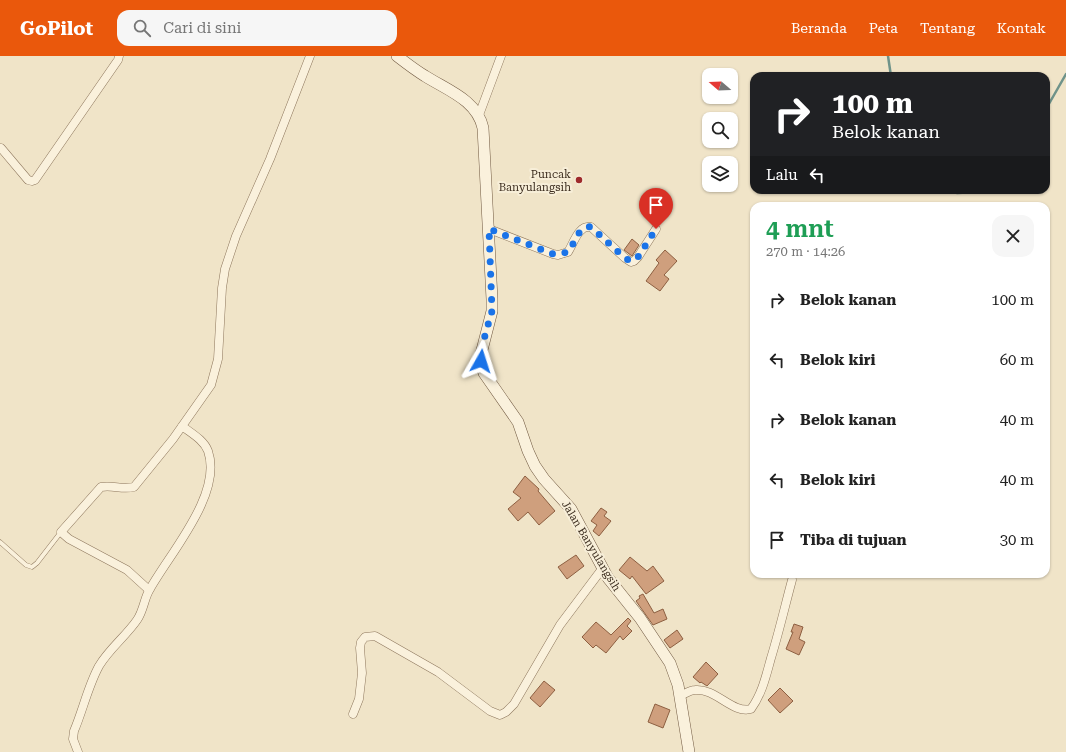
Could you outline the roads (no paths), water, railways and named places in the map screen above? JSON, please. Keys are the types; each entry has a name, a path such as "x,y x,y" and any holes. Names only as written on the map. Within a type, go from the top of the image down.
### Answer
{"street":[{"path":"0,148 28,180 34,180 118,60 119,56"},
{"path":"149,590 127,570 69,539 61,532 102,487 110,486 126,489 134,487 182,426 211,385 218,359 224,269 236,236 270,159 310,56"},
{"path":"397,56 423,75 461,98 472,106 479,115"},
{"path":"479,115 501,56"},
{"name":"Jalan Banyulangsih","path":"479,115 483,128 492,311 481,354 482,368 486,378 518,422 535,466 544,479 571,509 602,569 640,618 666,655 674,672 680,696 688,752"},
{"path":"489,229 553,254 558,254 568,252 582,229 587,226 591,227 631,262 638,257 656,229"},
{"path":"70,752 74,731 94,676 100,665 138,619 145,604 149,590 192,522 206,495 210,478 211,462 208,449 200,439 182,426"},
{"path":"352,714 360,699 362,673 361,642 365,637 375,636 438,672 490,711 500,715 506,712 514,704 560,625 602,569"},
{"path":"680,696 693,690 701,690 711,692 739,708 746,710 751,709 763,686 778,638 792,580"},
{"path":"73,739 78,752"}],"lane":[{"path":"0,542 26,565 32,567 37,563 61,532"}],"waterway":[{"path":"888,56 890,72"},
{"path":"1050,102 1066,74"}],"place":[{"name":"Puncak Banyulangsih","path":"579,180"}]}
